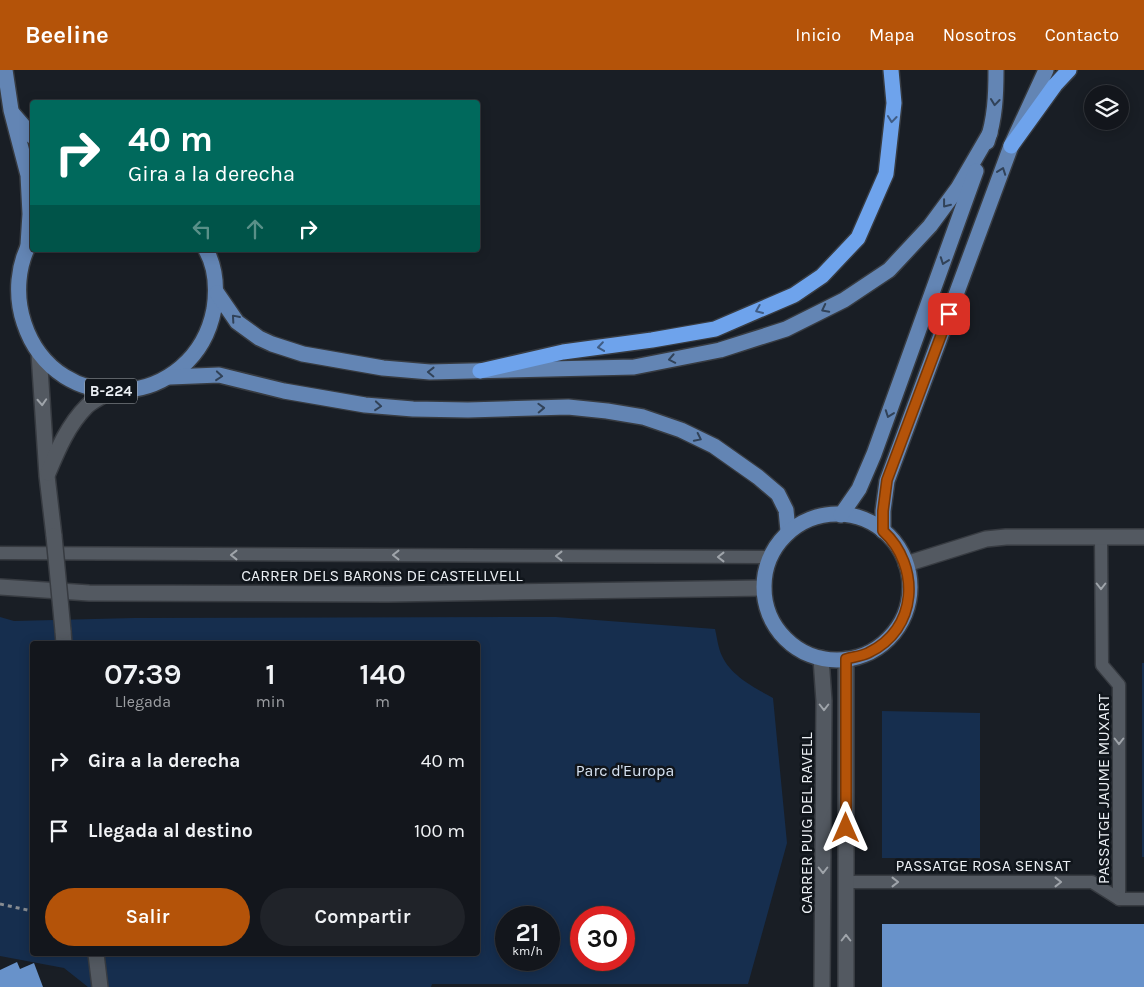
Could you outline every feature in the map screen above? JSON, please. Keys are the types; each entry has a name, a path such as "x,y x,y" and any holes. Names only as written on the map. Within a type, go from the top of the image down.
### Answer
{"highway":[{"path":"480,371 563,352 715,329 794,295 822,276 858,238 886,174 894,103 892,70"},
{"path":"1012,146 1055,85 1069,70"}],"main road":[{"name":"B-224","path":"5,70 11,110 28,175 30,242 19,275 18,307 28,337 39,354 52,367 65,377 87,387 110,391 142,389 170,377 195,355 211,326 217,293 212,260 207,252"},
{"path":"841,515 859,489 874,454 990,133 996,102 996,70"},
{"path":"883,531 883,511 887,480 1012,146 1046,70"},
{"path":"11,110 30,134"},
{"path":"480,371 634,367 720,350 786,329 844,300 889,270 930,226 958,188 990,133"},
{"name":"B-224","path":"217,293 237,322 259,338 303,354 382,368 430,372 480,371"},
{"path":"170,377 219,376 365,405 413,409 468,410 568,407 643,417 681,430 714,446 758,477 778,494 786,510 788,531"},
{"path":"825,514 841,515 868,521 894,540 906,564 910,586 909,594 907,608 898,626 886,640 868,653 846,659 821,658 800,650 782,636 769,614 764,588 770,557 788,531 800,523 825,514"}],"street":[{"name":"B-224","path":"39,354 46,476 54,536 63,637"},
{"name":"B-224","path":"46,476 64,435 76,419 88,405 110,391"},
{"path":"906,564 986,539 1006,537 1144,537"},
{"name":"CARRER DELS BARONS DE CASTELLVELL","path":"0,587 88,593 388,594 764,588"},
{"name":"CARRER PUIG DEL RAVELL","path":"821,658 824,701 822,987"},
{"path":"846,659 846,987"},
{"path":"96,956 100,987"}],"lane":[{"name":"PASSATGE JAUME MUXART","path":"1101,537 1102,665 1119,685 1119,898"},
{"path":"0,553 770,557"},
{"name":"PASSATGE ROSA SENSAT","path":"846,882 1092,882 1119,898 1144,899"}],"path":[{"path":"0,904 30,911"}],"green space":[{"name":"Parc d'Europa","path":"0,617 14,621 134,618 556,617 715,629 721,653 731,670 744,681 773,698 787,843 748,984 432,984 431,987 88,987 64,968 0,956"},
{"path":"1142,663 1144,663 1144,857 1142,857"},
{"path":"882,711 980,713 980,858 882,858"}],"building":[{"path":"882,924 1144,924 1144,987 882,987"},
{"path":"17,962 20,969 34,963 43,987 0,987 0,970"}],"route":[{"path":"846,828 846,659 868,653 886,640 898,626 907,608 910,586 906,564 894,540 883,531 883,511 887,480 949,314"}]}
